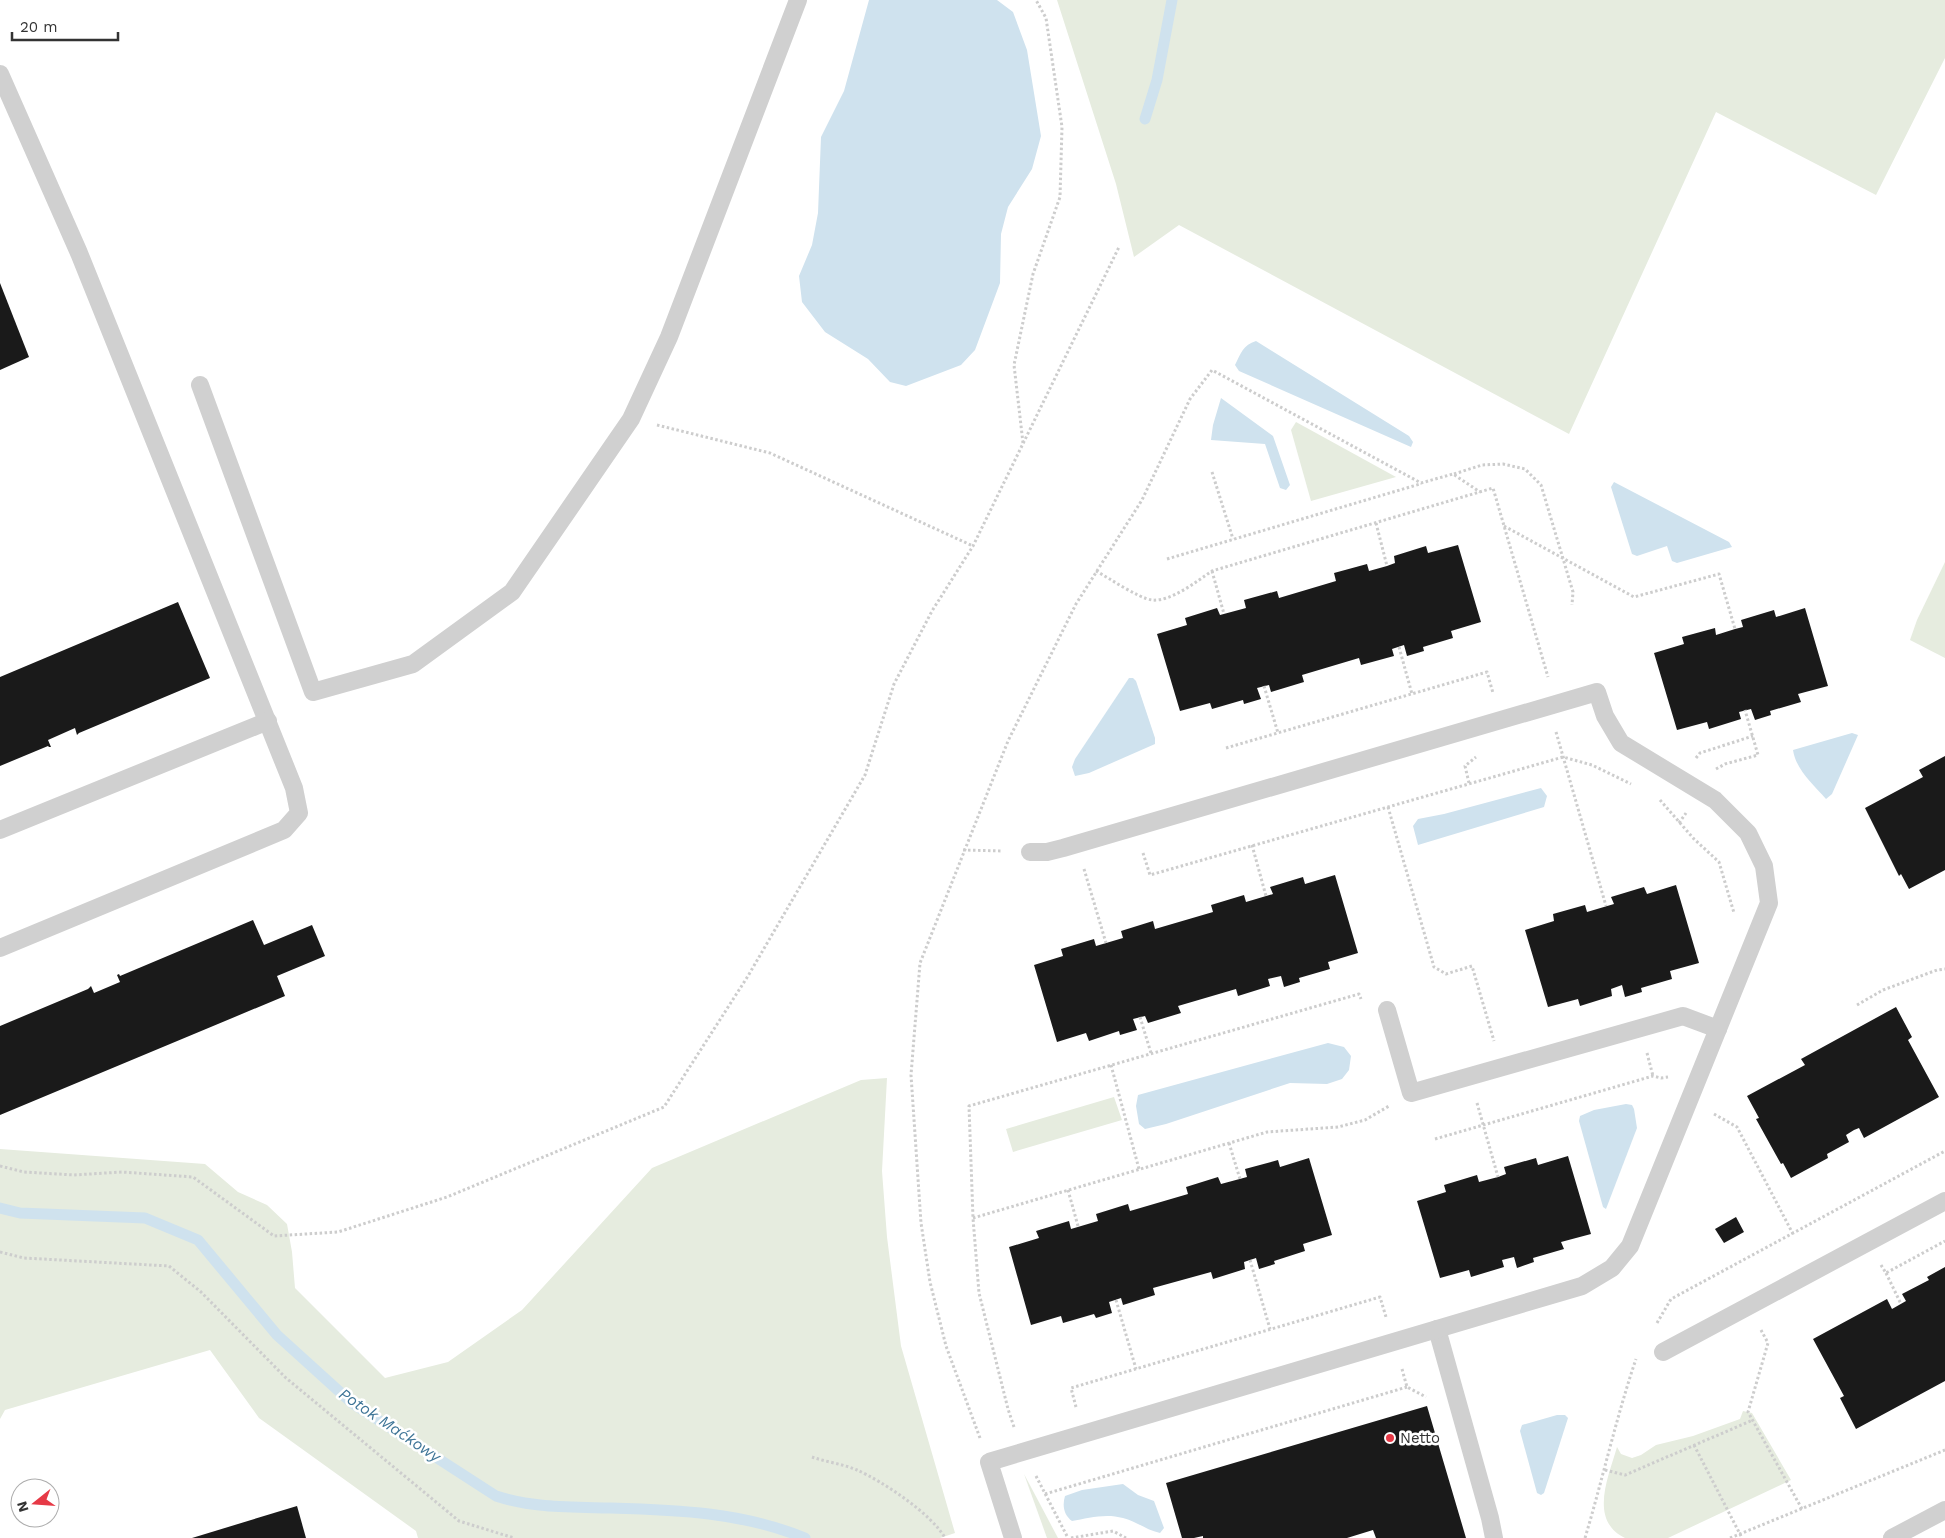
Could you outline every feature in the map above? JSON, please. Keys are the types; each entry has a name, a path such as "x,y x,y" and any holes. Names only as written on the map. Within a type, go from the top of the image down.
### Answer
{"lane":[{"path":"200,385 314,692 413,664 512,592 631,419 669,337 798,0"},
{"path":"0,74 79,253 268,721 294,788 300,813 284,830 0,948"},
{"path":"1013,1538 989,1462 1582,1286 1612,1268 1630,1246 1768,903 1764,866 1748,833 1715,800 1621,743 1605,716 1597,692 1063,848 1030,852"},
{"path":"0,830 268,721"},
{"path":"1388,1010 1411,1093 1683,1016 1718,1029"},
{"path":"1663,1352 1945,1201"},
{"path":"1437,1329 1494,1538"},
{"path":"1892,1538 1945,1510"}],"path":[{"path":"1023,444 1014,365 1033,274 1060,197 1062,127 1046,18 1036,0"},
{"path":"0,1166 34,1173 74,1175 122,1172 193,1177 274,1236 338,1232 446,1197 664,1107 748,976 865,775 894,684 932,611 973,546 1119,246"},
{"path":"989,1462 946,1346 930,1282 921,1223 911,1074 920,963 963,850 1008,741 1076,604 1142,500 1190,399 1212,370 1421,483"},
{"path":"631,419 770,453 973,546"},
{"path":"1167,559 1482,465 1503,464 1525,469 1541,485 1573,592 1572,605"},
{"path":"1212,472 1233,540"},
{"path":"1453,474 1480,492"},
{"path":"1096,571 1139,595 1152,600 1180,592 1212,571 1494,488 1556,704"},
{"path":"1376,523 1387,566"},
{"path":"1504,526 1634,597 1719,574 1735,629"},
{"path":"1212,571 1224,614"},
{"path":"1398,647 1412,694"},
{"path":"1226,748 1487,672 1501,720"},
{"path":"1264,686 1278,733"},
{"path":"1746,710 1757,753"},
{"path":"1556,732 1606,906"},
{"path":"1693,763 1700,753 1753,736"},
{"path":"1136,827 1150,875 1563,757 1592,765 1632,784"},
{"path":"1656,796 1694,839 1719,862 1736,918"},
{"path":"1388,807 1434,967 1446,974 1472,966 1501,1068"},
{"path":"1252,846 1266,896"},
{"path":"963,850 1030,852"},
{"path":"1084,871 1106,943"},
{"path":"1856,1004 1890,988 1937,970 1945,969"},
{"path":"1126,1538 1113,1531 1070,1538 1023,1451 1008,1409 979,1293 969,1106 1360,994 1366,1017 1388,1010"},
{"path":"1140,1017 1151,1054"},
{"path":"1111,1065 1139,1170"},
{"path":"1435,1139 1653,1076 1661,1078 1682,1073 1697,1080"},
{"path":"974,1218 1267,1132 1338,1127 1365,1120 1411,1093"},
{"path":"1483,1125 1498,1177"},
{"path":"1737,1127 1793,1234"},
{"path":"1229,1143 1240,1179"},
{"path":"1654,1328 1671,1299 1945,1151"},
{"path":"1068,1190 1078,1226"},
{"path":"1886,1273 1945,1241"},
{"path":"0,1252 24,1258 169,1266 201,1292 286,1378 460,1521 514,1538"},
{"path":"1250,1260 1270,1329"},
{"path":"1872,1268 1880,1263 1902,1304"},
{"path":"1084,1433 1071,1388 1380,1297 1407,1387"},
{"path":"1116,1300 1136,1369"},
{"path":"1766,1325 1760,1328 1768,1343 1748,1412 1802,1508"},
{"path":"1585,1538 1605,1470 1623,1396 1637,1356"},
{"path":"1046,1494 1407,1387 1426,1396 1429,1406"},
{"path":"1605,1470 1624,1475 1753,1420"},
{"path":"1694,1445 1741,1536"},
{"path":"1730,1538 1741,1536 1802,1508 1945,1450"},
{"path":"812,1458 856,1470 912,1503 942,1531 945,1538"}],"shaded area":[{"path":"1057,0 1945,0 1945,58 1876,195 1716,112 1569,434 1179,225 1134,257 1116,184"},
{"path":"1296,422 1396,477 1311,501 1291,430"},
{"path":"1945,562 1945,658 1910,640 1917,620"},
{"path":"887,1078 882,1171 887,1237 901,1346 955,1533 940,1538 418,1538 416,1531 259,1418 210,1350 5,1410 0,1419 0,1149 205,1164 238,1192 267,1205 287,1224 295,1288 385,1378 448,1362 522,1310 652,1168 861,1080"},
{"path":"1114,1097 1122,1120 1013,1152 1006,1129"},
{"path":"1743,1411 1752,1413 1791,1480 1668,1538 1625,1538 1614,1530 1607,1520 1604,1509 1604,1497 1617,1447 1621,1454 1632,1458 1641,1455 1656,1445 1693,1436 1740,1419"},
{"path":"1024,1474 1058,1538 1047,1538"}],"water":[{"path":"869,0 997,0 1013,12 1027,50 1041,136 1032,169 1008,207 1001,234 1000,283 975,350 961,365 906,386 890,382 868,359 825,332 802,302 799,276 812,245 818,213 821,137 844,91"},
{"path":"1256,341 1409,436 1413,442 1411,447 1239,371 1235,365 1241,353 1245,347"},
{"path":"1221,398 1273,436 1290,485 1286,490 1280,488 1265,444 1211,440 1213,425"},
{"path":"1614,482 1729,542 1732,547 1677,563 1672,561 1667,546 1637,556 1632,554 1611,487"},
{"path":"1129,678 1133,678 1136,681 1155,738 1155,744 1089,773 1075,776 1072,767 1075,759"},
{"path":"1852,733 1858,735 1832,794 1826,799 1801,770 1793,750"},
{"path":"1541,788 1547,796 1544,807 1418,845 1413,826 1418,819 1444,814"},
{"path":"1328,1043 1344,1047 1351,1056 1349,1070 1342,1079 1327,1084 1290,1083 1166,1124 1145,1129 1139,1124 1136,1106 1138,1095"},
{"path":"1626,1104 1632,1105 1634,1109 1637,1128 1606,1209 1603,1207 1579,1121 1580,1116 1594,1110"},
{"path":"1557,1415 1565,1415 1568,1418 1544,1493 1541,1495 1537,1493 1520,1431 1522,1425"},
{"path":"1123,1484 1138,1495 1154,1501 1164,1528 1160,1533 1128,1519 1097,1516 1072,1521 1065,1513 1065,1496 1082,1490"}],"building":[{"path":"0,283 29,357 0,370"},
{"path":"1458,545 1481,622 1451,631 1453,638 1423,647 1424,651 1407,656 1404,645 1392,649 1394,656 1361,665 1359,658 1302,675 1304,682 1271,692 1269,685 1257,688 1261,699 1244,704 1243,700 1212,709 1210,703 1180,711 1157,634 1187,625 1185,618 1217,608 1220,615 1246,608 1244,600 1277,591 1279,598 1336,581 1334,573 1367,564 1369,571 1387,566 1395,563 1394,556 1426,546 1428,553"},
{"path":"178,602 210,678 77,735 75,728 48,740 51,747 48,746 0,766 0,677"},
{"path":"1805,608 1828,686 1798,694 1801,702 1770,711 1771,715 1755,720 1751,709 1739,712 1741,719 1709,729 1707,722 1677,730 1654,653 1684,644 1682,637 1715,628 1716,635 1743,627 1741,620 1774,610 1776,617"},
{"path":"1945,756 1945,870 1909,889 1901,874 1899,876 1865,808 1923,777 1919,770"},
{"path":"1335,875 1358,953 1328,962 1330,969 1299,978 1300,982 1284,987 1281,976 1268,979 1270,986 1238,996 1236,989 1178,1006 1181,1013 1148,1023 1145,1016 1133,1019 1137,1030 1120,1035 1119,1031 1089,1041 1086,1033 1057,1042 1034,965 1063,956 1061,949 1094,939 1096,946 1123,938 1121,931 1153,921 1155,929 1213,912 1211,905 1244,895 1246,902 1273,894 1270,887 1303,877 1305,884"},
{"path":"1676,885 1699,963 1670,971 1672,979 1641,988 1642,992 1625,997 1622,985 1611,989 1612,996 1580,1006 1578,999 1548,1007 1525,930 1554,921 1553,914 1585,905 1587,912 1614,904 1611,897 1644,887 1647,894"},
{"path":"253,920 264,945 312,925 325,956 277,976 285,996 0,1115 0,1026 88,989 91,986 94,993 120,982 117,975 119,974 120,976"},
{"path":"1896,1007 1912,1037 1908,1040 1939,1097 1864,1138 1859,1128 1854,1130 1846,1135 1849,1142 1827,1154 1828,1158 1791,1178 1756,1119 1759,1118 1747,1096 1805,1065 1801,1059"},
{"path":"1568,1156 1591,1234 1561,1242 1564,1249 1533,1258 1534,1262 1517,1268 1514,1257 1502,1260 1504,1267 1471,1277 1469,1270 1440,1278 1417,1201 1446,1192 1444,1185 1477,1175 1479,1182 1506,1174 1504,1167 1536,1158 1538,1165"},
{"path":"1309,1158 1332,1235 1303,1244 1305,1251 1274,1261 1275,1264 1259,1269 1256,1258 1244,1262 1245,1269 1213,1279 1211,1272 1153,1288 1155,1295 1123,1305 1121,1298 1109,1302 1112,1313 1096,1318 1094,1314 1063,1323 1061,1316 1031,1325 1009,1247 1039,1238 1036,1231 1069,1221 1071,1229 1098,1221 1096,1214 1128,1204 1130,1211 1188,1194 1186,1187 1218,1177 1221,1184 1247,1177 1245,1169 1278,1160 1280,1167"},
{"path":"1736,1217 1744,1232 1724,1243 1715,1229"},
{"path":"1945,1267 1945,1381 1856,1429 1840,1398 1844,1396 1813,1339 1887,1299 1892,1309 1906,1301 1902,1294 1929,1280 1927,1277"},
{"path":"1427,1406 1466,1538 1376,1538 1373,1530 1347,1538 1203,1538 1203,1536 1182,1538 1166,1483"},
{"path":"297,1506 306,1538 192,1538"}],"waterway":[{"path":"1145,119 1157,80 1172,0"},
{"name":"Potok Maćkowy","path":"0,1208 20,1213 145,1218 198,1240 277,1335 352,1403 496,1496 524,1503 552,1506 660,1510 709,1514 757,1523 805,1538"}],"place":[{"name":"Netto","path":"1390,1438"}]}
